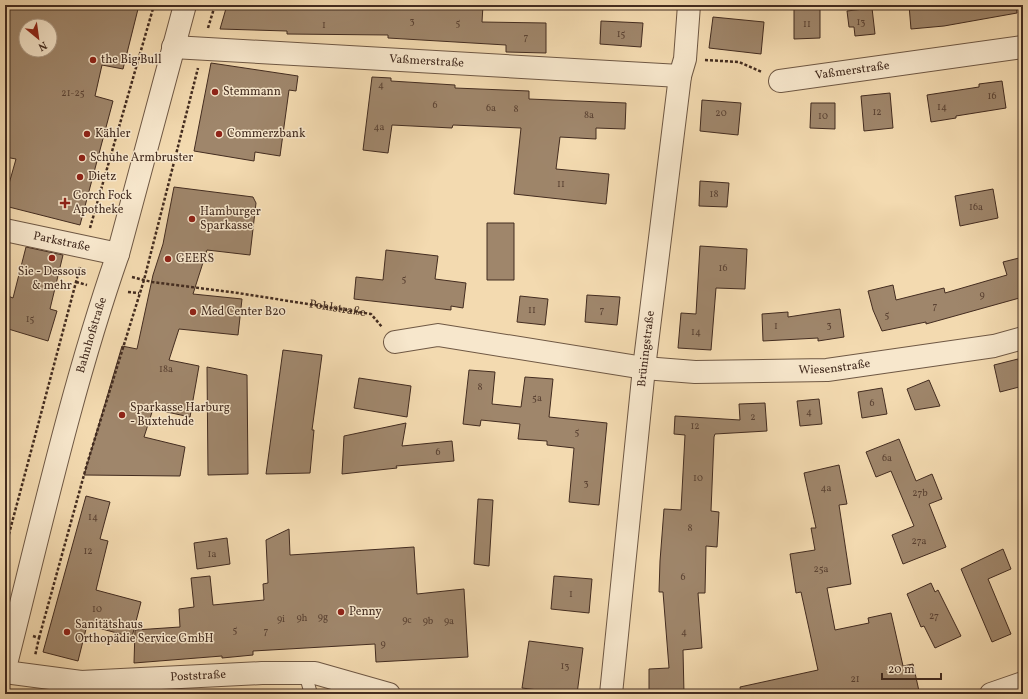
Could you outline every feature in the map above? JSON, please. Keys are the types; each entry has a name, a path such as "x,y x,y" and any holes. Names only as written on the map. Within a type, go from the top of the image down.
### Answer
{"street":[{"name":"Bahnhofstraße","path":"5,668 74,399 115,263 184,5"},
{"name":"Brüningstraße","path":"611,694 644,368 683,67 689,5"},
{"name":"Vaßmerstraße","path":"173,47 683,67"},
{"name":"Vaßmerstraße","path":"780,81 1023,47"},
{"name":"Parkstraße","path":"5,230 85,247 115,263"},
{"path":"395,342 438,335 644,368"},
{"name":"Wiesenstraße","path":"644,368 695,372 827,370 994,346 1023,338"},
{"name":"Poststraße","path":"5,672 81,682 262,673 315,673 389,694"},
{"path":"991,694 1023,682"}],"lane":[{"path":"305,673 311,694"}],"path":[{"path":"5,548 85,247 154,5"},
{"path":"39,638 87,464 144,280 202,49 215,5"},
{"path":"683,67 739,62 780,81"},
{"name":"Pohlstraße","path":"115,263 144,280 370,314 395,342"}],"building":[{"path":"11,5 139,5 123,69 102,65 95,96 113,101 80,225 5,206 5,198 16,159 5,157 5,21"},
{"path":"227,5 483,5 482,22 546,23 546,53 506,52 506,45 388,38 388,35 287,34 287,31 220,29"},
{"path":"909,5 1016,5 1017,13 944,26 911,29"},
{"path":"872,8 875,34 855,36 854,27 849,27 847,11"},
{"path":"794,9 820,9 820,38 794,39"},
{"path":"713,17 764,22 761,54 709,48"},
{"path":"601,21 643,23 641,47 600,44"},
{"path":"211,63 298,76 296,91 289,90 280,156 255,152 254,161 194,151"},
{"path":"372,77 391,78 391,81 455,85 455,88 529,91 529,99 626,103 625,129 596,128 596,139 560,137 556,169 609,174 606,204 514,194 521,128 453,125 452,128 392,125 388,153 363,150"},
{"path":"1002,81 1006,108 956,116 956,118 931,122 927,95 979,87 979,84"},
{"path":"890,93 893,128 864,131 861,96"},
{"path":"702,100 741,103 738,135 700,131"},
{"path":"811,103 835,103 835,129 810,128"},
{"path":"700,181 729,183 727,207 699,206"},
{"path":"174,187 253,197 256,203 250,255 207,250 193,294 242,299 238,335 179,329 169,360 199,366 190,417 153,409 144,437 185,447 180,476 84,475 122,346 137,349 153,275 163,244"},
{"path":"993,189 998,218 960,226 955,196"},
{"path":"487,223 514,223 514,280 487,280"},
{"path":"700,246 747,249 745,289 716,288 711,350 678,348 681,313 696,314"},
{"path":"26,247 63,255 50,309 57,311 48,341 5,328 5,306 8,296 13,298"},
{"path":"386,250 438,256 435,279 466,283 463,308 451,306 451,310 354,299 356,277 383,280"},
{"path":"1023,257 1023,297 926,324 926,322 882,331 873,310 868,291 893,285 896,300 944,288 945,293 1007,275 1003,262"},
{"path":"587,295 620,297 617,325 585,322"},
{"path":"520,296 548,299 545,325 517,322"},
{"path":"840,309 844,337 818,341 818,338 763,341 762,314 788,312 788,317"},
{"path":"283,350 322,355 312,430 314,430 310,473 266,474"},
{"path":"1018,359 1023,386 1000,392 994,365"},
{"path":"207,367 247,375 248,474 208,475"},
{"path":"469,370 495,372 492,404 521,407 525,377 553,379 549,417 607,423 599,505 569,502 574,448 547,445 547,441 518,439 520,424 481,420 480,426 463,424"},
{"path":"359,378 411,386 407,417 354,408"},
{"path":"929,380 940,406 915,410 907,389"},
{"path":"882,388 887,414 862,418 858,392"},
{"path":"819,399 822,424 800,426 797,401"},
{"path":"765,403 767,431 715,434 711,511 719,512 717,547 706,546 705,593 698,593 702,648 683,650 684,694 649,694 649,669 669,668 663,592 659,592 664,509 681,510 685,435 674,434 675,416 740,420 739,404"},
{"path":"406,423 402,446 452,441 454,461 396,466 397,468 342,474 344,436"},
{"path":"899,439 916,481 932,474 942,499 929,504 946,547 903,564 892,535 914,526 891,471 876,477 866,452"},
{"path":"839,465 847,504 839,505 851,584 827,588 835,630 869,623 868,618 891,613 903,666 913,664 919,691 907,694 741,694 740,687 818,670 801,592 796,593 790,554 815,550 811,528 816,528 804,473"},
{"path":"86,496 110,502 100,539 108,541 96,590 141,602 132,637 87,625 78,661 43,652"},
{"path":"478,499 493,500 489,566 474,564"},
{"path":"289,529 290,555 414,547 417,594 464,589 468,657 376,662 375,644 253,651 253,655 134,663 135,630 180,627 179,609 194,607 191,578 210,576 213,605 264,600 263,584 268,583 266,540"},
{"path":"227,538 230,564 197,569 194,543"},
{"path":"1003,549 1011,569 988,579 1011,634 992,642 961,569"},
{"path":"554,576 592,579 589,613 551,609"},
{"path":"931,583 935,592 938,590 961,636 935,648 924,626 921,627 907,594"},
{"path":"529,641 583,648 577,694 545,694 546,691 522,688"}],"place":[{"name":"the Big Bull","path":"93,60"},
{"name":"Stemmann","path":"215,92"},
{"name":"Kähler","path":"87,134"},
{"name":"Commerzbank","path":"219,134"},
{"name":"Schuhe Armbruster","path":"82,158"},
{"name":"Dietz","path":"80,177"},
{"name":"Gorch Fock Apotheke","path":"65,203"},
{"name":"Hamburger Sparkasse","path":"192,219"},
{"name":"Sie - Dessous & mehr","path":"52,258"},
{"name":"GEERS","path":"168,259"},
{"name":"Med Center B20","path":"193,312"},
{"name":"Sparkasse Harburg - Buxtehude","path":"122,415"},
{"name":"Penny","path":"341,612"},
{"name":"Sanitätshaus Orthopädie Service GmbH","path":"67,632"}]}
